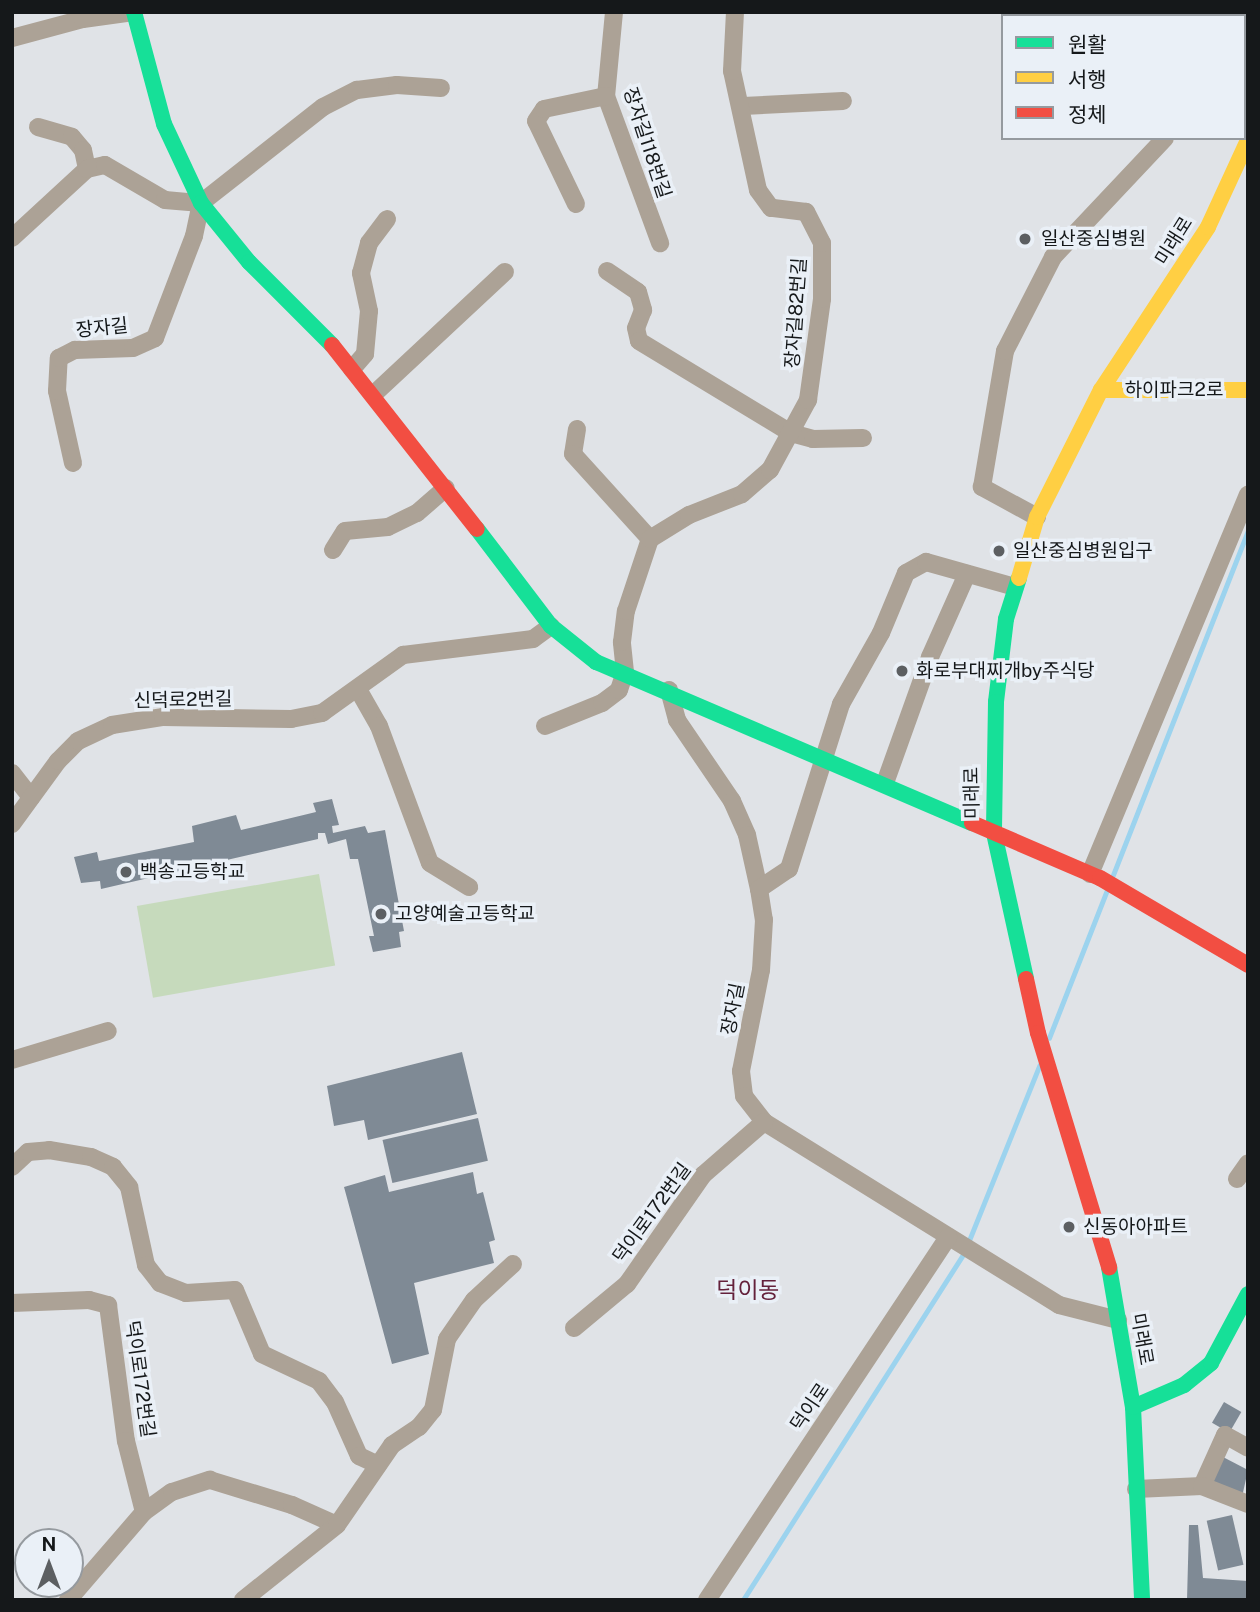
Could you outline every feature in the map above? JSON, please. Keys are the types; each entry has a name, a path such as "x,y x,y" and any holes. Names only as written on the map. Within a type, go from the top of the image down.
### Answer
{"street":[{"path":"12,38 83,19 134,12 164,124 201,203 249,262 374,394 551,626 596,662 821,755 1095,876 1248,965"},
{"name":"장자길118번길","path":"614,12 606,96 660,243"},
{"name":"장자길82번길","path":"650,539 689,515 742,494 770,470 808,400 815,367 822,299 822,243 806,212 771,208 758,190 743,106 732,71 735,12"},
{"path":"12,238 87,169 105,165 165,200 201,203 323,107 357,90 397,85 441,88"},
{"path":"576,204 536,121 544,109 606,96"},
{"path":"743,106 843,101"},
{"path":"38,127 72,137 83,150 87,169"},
{"path":"1037,517 982,486 1005,351 1053,257 1163,140"},
{"name":"미래로","path":"1142,1600 1132,1407 1107,1253 1038,1033 994,833 996,702 1006,619 1037,517 1101,390 1208,227 1248,140"},
{"name":"장자길","path":"73,463 57,391 59,358 75,350 133,348 155,338 194,236 201,203"},
{"path":"352,369 365,354 369,311 361,273 369,243 387,219"},
{"path":"607,271 638,292 643,310 636,328 639,341 791,433 813,439 863,438"},
{"path":"374,394 505,272"},
{"name":"하이파크2로","path":"1101,390 1248,390"},
{"path":"545,726 601,703 619,690 625,672 622,642 626,611 650,539 573,454 577,429"},
{"path":"332,550 345,531 388,527 417,513 446,488"},
{"path":"1095,876 1248,495"},
{"path":"760,888 789,869 821,755 841,704 881,633 906,573 926,562 1015,587"},
{"path":"885,783 930,657 967,574"},
{"name":"신덕로2번길","path":"12,824 78,741 112,725 163,717 291,719 322,713 359,691 379,669 403,655 533,639 551,626"},
{"name":"장자길","path":"669,690 677,719 732,801 747,835 760,888 764,920 761,970 741,1071 744,1096 764,1122 1059,1305 1118,1320"},
{"path":"359,691 379,726 430,863 470,887"},
{"path":"12,773 31,797"},
{"path":"12,1060 108,1031"},
{"name":"덕이로172번길","path":"574,1328 627,1284 704,1175 764,1122"},
{"path":"12,1167 28,1153 49,1150 80,1154 113,1167 129,1187 146,1265 160,1283 186,1293 236,1290 262,1354 319,1381 335,1402 359,1456 378,1465"},
{"path":"1237,1179 1248,1163"},
{"name":"덕이로","path":"707,1600 953,1239"},
{"path":"243,1600 337,1525 392,1445 419,1427 433,1410 447,1339 474,1300 513,1264"},
{"path":"1132,1407 1184,1385 1211,1363 1248,1294"},
{"name":"덕이로172번길","path":"12,1303 89,1300 108,1305 126,1441 144,1512"},
{"path":"1202,1486 1225,1435 1248,1448"},
{"path":"68,1600 144,1512 172,1492 211,1480 292,1505 337,1525"},
{"path":"1136,1489 1202,1486 1248,1504"}],"green space":[{"path":"319,874 335,966 153,998 137,906"}],"building":[{"path":"332,799 339,825 332,826 333,833 365,826 368,833 385,830 404,931 399,932 401,947 373,952 369,936 374,936 358,859 350,859 346,839 328,844 325,833 318,833 318,839 101,889 100,881 81,883 74,857 97,852 99,861 194,842 192,826 236,815 241,830 316,812 313,803"},
{"path":"462,1052 477,1114 368,1140 364,1120 334,1126 327,1086"},
{"path":"478,1118 488,1161 392,1183 383,1140"},
{"path":"473,1172 477,1194 483,1192 495,1240 489,1242 494,1263 414,1283 429,1354 392,1364 344,1187 385,1175 389,1192"},
{"path":"1224,1402 1241,1412 1229,1433 1212,1423"},
{"path":"1223,1457 1248,1470 1242,1497 1211,1482"},
{"path":"1232,1515 1243,1565 1218,1571 1207,1521"},
{"path":"1189,1525 1198,1525 1203,1578 1248,1581 1248,1600 1187,1600"}],"waterway":[{"path":"1113,875 1248,531"},
{"path":"1049,1038 1107,890"},
{"path":"968,1243 1039,1066"},
{"path":"743,1600 965,1251"}],"traffic: fast":[{"path":"134,12 164,124 201,203 249,262 332,345"},
{"path":"477,529 551,626 596,662 972,823"},
{"path":"1019,578 1006,619 996,702 994,833 1026,979"},
{"path":"1109,1267 1133,1407 1142,1600"},
{"path":"1133,1407 1184,1385 1211,1363 1248,1294"}],"traffic: slow":[{"path":"1019,578 1037,517 1101,390 1208,227 1248,140"},
{"path":"1101,390 1248,390"}],"traffic: jam":[{"path":"332,345 477,529"},
{"path":"972,823 1100,878 1248,965"},
{"path":"1026,979 1038,1033 1109,1267"}],"place":[{"name":"일산중심병원","path":"1025,239"},
{"name":"일산중심병원입구","path":"999,551"},
{"name":"화로부대찌개by주식당","path":"902,671"},
{"name":"백송고등학교","path":"126,872"},
{"name":"고양예술고등학교","path":"381,914"},
{"name":"신동아아파트","path":"1069,1227"}],"district":[{"name":"덕이동","path":"748,1290"}]}
